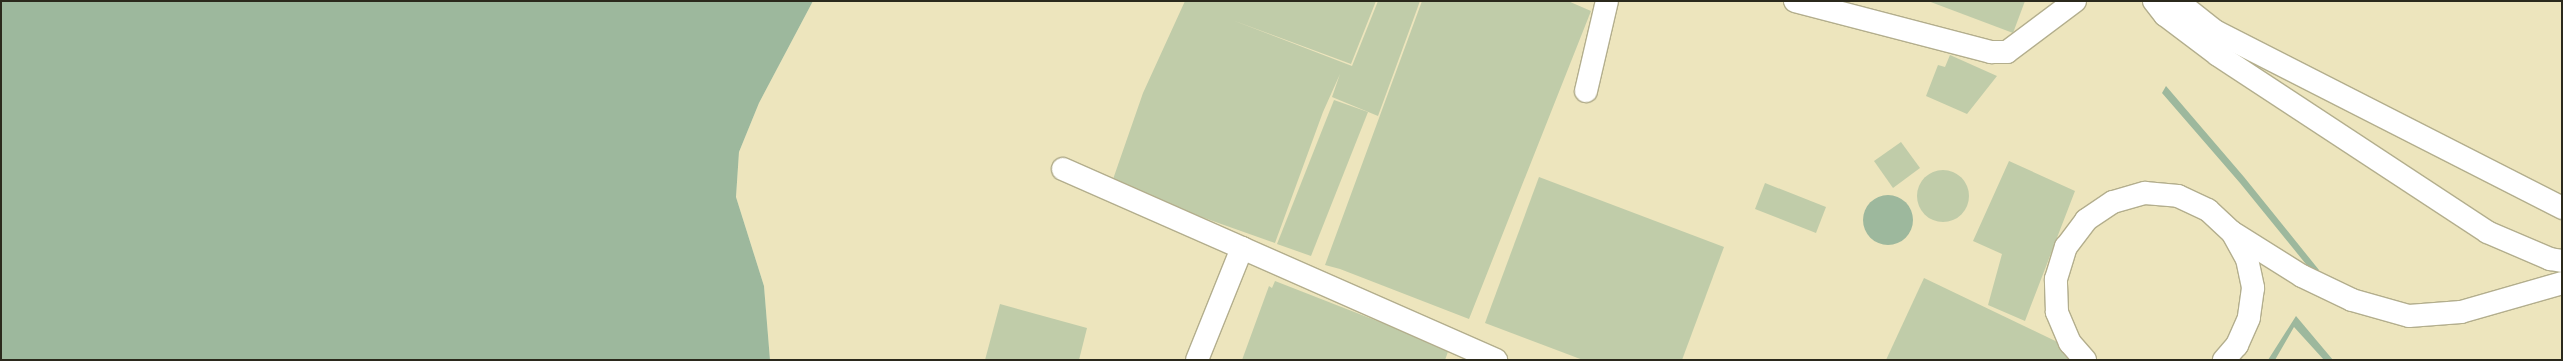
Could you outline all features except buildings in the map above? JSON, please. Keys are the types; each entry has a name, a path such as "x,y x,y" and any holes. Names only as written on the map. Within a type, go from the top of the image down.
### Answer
{"lane":[{"path":"1586,91 1607,1"},
{"path":"1795,1 1991,52 2007,52 2076,1"},
{"path":"2154,1 2165,15 2218,55 2487,232 2550,260 2562,261"},
{"path":"2177,1 2215,31 2562,208"},
{"path":"1063,169 1496,360"},
{"path":"2085,360 2070,342 2058,312 2056,278 2066,247 2086,220 2120,200 2145,193 2178,196 2208,210 2232,232 2302,276 2352,300 2408,316 2460,312 2562,283"},
{"path":"2224,360 2237,345 2249,318 2252,288 2247,259 2232,232"},
{"path":"1197,360 1242,248"}],"shaded area":[{"path":"1,1 813,1 759,103 739,152 736,197 764,286 770,360 1,360"},
{"path":"813,1 2562,1 2562,360 770,360 764,286 736,197 739,152 759,103"},
{"path":"2166,86 2244,177 2319,270 2314,274 2240,183 2162,93"},
{"path":"1888,195 1897,197 1906,202 1911,211 1913,220 1911,229 1906,238 1897,243 1888,245 1879,243 1870,238 1865,229 1863,220 1865,211 1870,202 1879,197"},
{"path":"2296,316 2333,360 2324,360 2294,327 2275,360 2268,360"}]}
